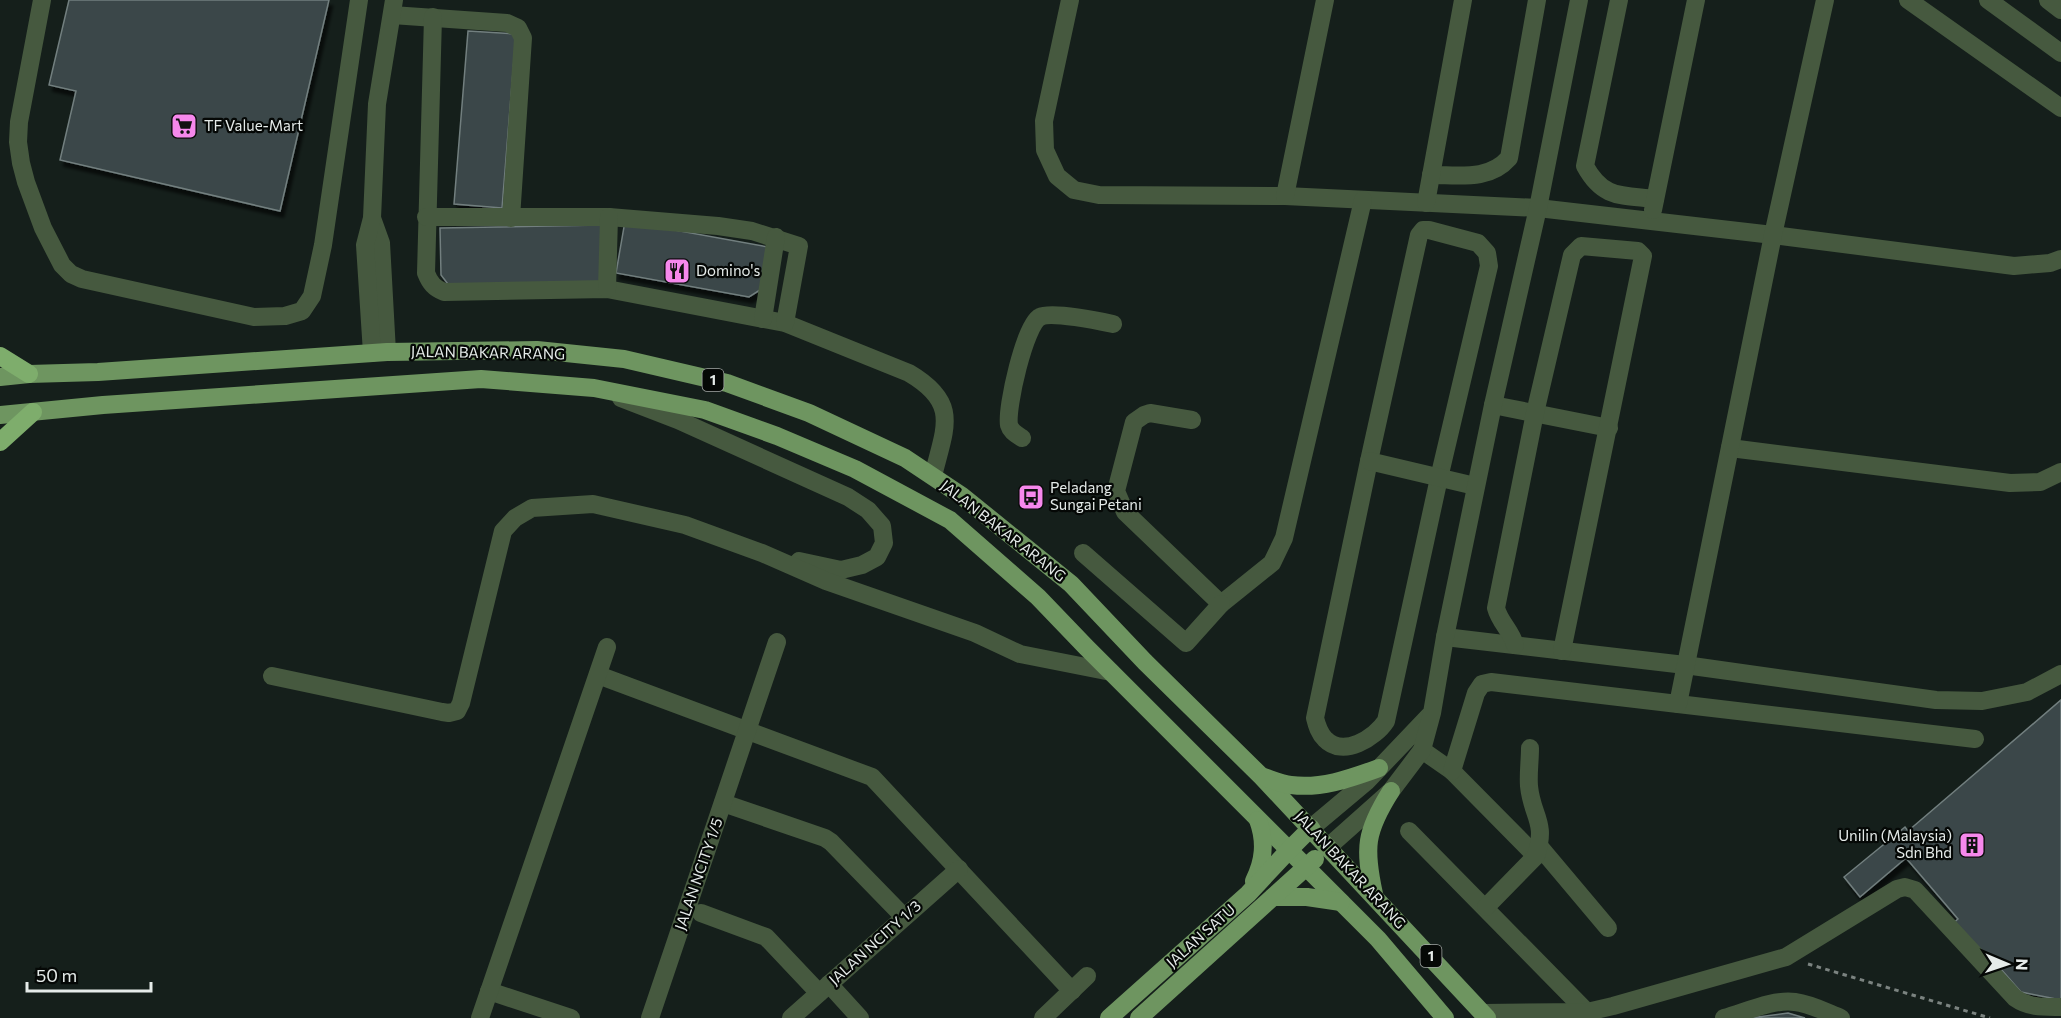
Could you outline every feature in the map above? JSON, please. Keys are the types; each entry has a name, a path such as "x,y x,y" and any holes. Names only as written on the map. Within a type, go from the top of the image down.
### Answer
{"highway":[{"path":"0,356 29,374"},
{"path":"0,442 33,412"}],"main road":[{"name":"JALAN BAKAR ARANG","path":"0,377 379,353 537,350 624,359 727,383 808,413 905,458 933,476 962,496 1071,584 1145,662 1311,828 1327,848 1374,895 1485,1016"},
{"name":"JALAN BAKAR ARANG","path":"0,415 103,405 481,379 594,388 705,410 777,436 855,469 950,520 1038,597 1258,820 1307,866 1378,939 1444,1018"},
{"path":"1262,777 1290,785 1319,786 1379,768"},
{"path":"1374,895 1367,864 1368,840 1376,814 1391,791"},
{"path":"1248,894 1263,859 1263,839 1258,820"},
{"name":"JALAN SATU","path":"1109,1018 1248,894 1311,828"},
{"name":"JALAN SATU","path":"1139,1018 1327,848"},
{"path":"1273,897 1307,897 1341,902"}],"street":[{"path":"42,0 19,122 18,142 26,182 43,228 62,265 71,274 82,279 254,317 285,316 302,311 315,288 359,0"},
{"path":"38,21 50,0"},
{"path":"1285,196 1325,0"},
{"path":"1426,202 1463,0"},
{"path":"1431,175 1489,173 1501,168 1509,158 1537,0"},
{"path":"1327,848 1391,791 1422,750 1432,714 1475,486 1538,208 1579,0"},
{"path":"1619,0 1584,166 1602,189 1612,194 1655,200"},
{"path":"1651,221 1696,0"},
{"path":"1678,704 1773,235 1825,0"},
{"path":"1908,0 2061,108"},
{"path":"1988,0 2061,53"},
{"path":"2048,0 2061,10"},
{"path":"1064,1 1044,122 1046,150 1057,176 1074,190 1099,195 1285,196 1538,208 2014,266 2050,263 2061,259"},
{"path":"379,353 365,244 372,218 377,104 393,7 433,17 507,23 518,28 523,38 512,218"},
{"path":"433,17 426,273 429,282 436,289 444,292 607,289 785,322 909,372 933,389 939,396 945,414 944,431 933,476"},
{"path":"1083,552 1186,643 1221,604 1272,563 1284,538 1362,200"},
{"path":"426,217 609,217 718,226 776,237 799,246 785,322"},
{"path":"607,289 609,217"},
{"path":"1423,230 1478,243 1487,253 1489,266 1439,478 1386,721 1382,728 1360,744 1342,747 1326,741 1318,730 1315,718 1419,235 1423,230"},
{"path":"763,319 776,237"},
{"path":"1515,645 1511,633 1499,620 1496,608 1535,413 1572,255 1581,246 1638,250 1643,256 1562,651"},
{"path":"1022,438 1009,427 1009,414 1024,342 1031,326 1040,316 1051,315 1113,324"},
{"path":"594,388 678,420 848,497 868,510 882,526 884,543 877,558 862,565 841,570 762,553"},
{"path":"1493,405 1609,428"},
{"path":"1192,420 1150,413 1134,422 1116,491 1125,512 1221,604"},
{"path":"1730,448 2010,483 2040,482 2061,472"},
{"path":"1369,461 1475,486"},
{"path":"272,676 442,712 457,711 461,703 503,531 515,518 532,508 593,504 685,525 762,553 826,581 975,633 1020,654 1111,672"},
{"path":"1445,637 1685,665 1936,700 1982,701 2027,692 2061,674"},
{"name":"JALAN NCITY 1/5","path":"650,1018 777,642"},
{"path":"480,1018 608,647"},
{"path":"598,675 872,777 1072,991"},
{"path":"1452,771 1476,693 1482,684 1491,682 1975,739"},
{"path":"1311,828 1367,781 1432,714"},
{"path":"1485,907 1537,851 1540,827 1529,787 1530,748"},
{"path":"1422,750 1452,771 1537,851 1608,928"},
{"path":"723,803 825,838 904,917"},
{"path":"1410,831 1586,1015"},
{"name":"JALAN NCITY 1/3","path":"791,1018 958,869"},
{"path":"1485,1016 1586,1015 1616,1012 1786,957 1897,889 1905,887 1915,890 2024,1005 2061,1008"},
{"path":"701,912 766,938 860,1018"},
{"path":"1042,1018 1087,976"},
{"path":"489,991 569,1018"},
{"path":"1724,1018 1775,1004 1793,1002 1806,1004 1841,1018"}],"path":[{"path":"1786,957 1990,1018"}],"building":[{"name":"TF Value-Mart","path":"69,0 329,0 280,211 60,160 76,91 49,85"},
{"path":"468,31 516,34 502,208 454,204"},
{"path":"625,221 768,247 760,290 749,297 616,273"},
{"path":"601,225 602,285 451,288 441,275 440,228"},
{"name":"Unilin (Malaysia) Sdn Bhd","path":"2061,700 2061,1000 2021,992 1993,960 1986,966 1951,925 1958,919 1906,858 1860,897 1844,877 1905,827 1908,831"},
{"path":"1788,1013 1805,1018 1750,1018"}],"place":[{"name":"TF Value-Mart","path":"184,126"},
{"name":"Domino's","path":"677,271"},
{"name":"Peladang Sungai Petani","path":"1031,497"},
{"name":"Unilin (Malaysia) Sdn Bhd","path":"1972,845"}]}
